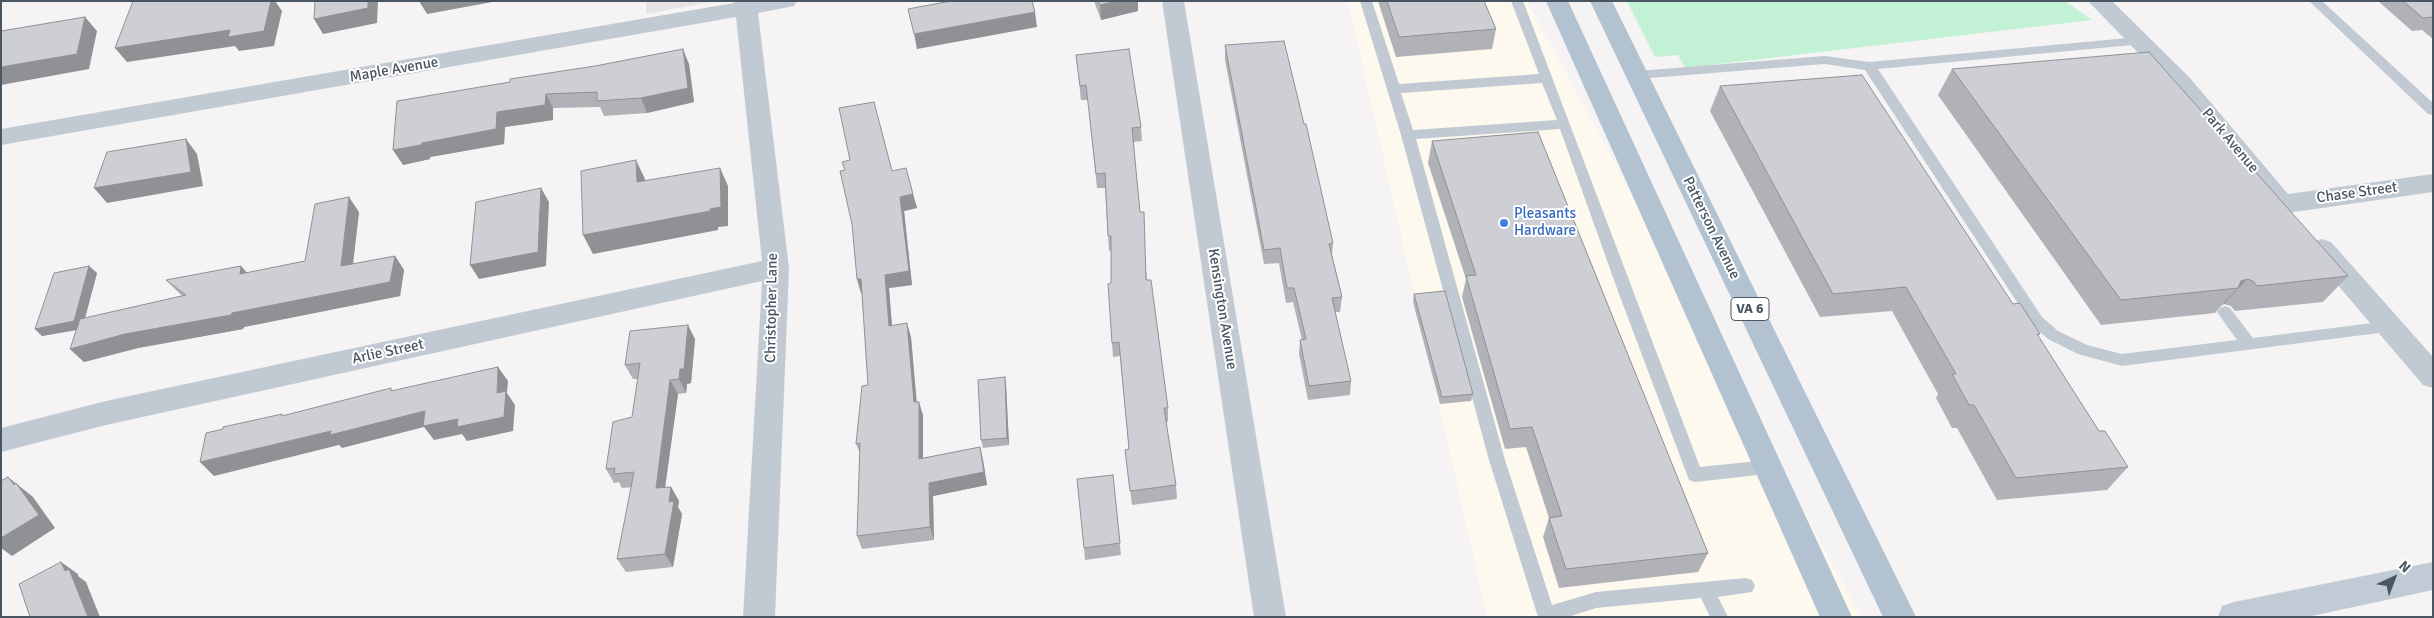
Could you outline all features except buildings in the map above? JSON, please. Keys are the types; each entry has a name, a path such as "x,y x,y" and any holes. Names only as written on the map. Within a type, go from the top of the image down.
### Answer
{"main road":[{"path":"1557,1 1836,617"},
{"name":"Patterson Avenue","path":"1601,1 1900,617"},
{"path":"2234,617 2433,576"}],"street":[{"name":"Maple Avenue","path":"1,137 746,5 786,1"},
{"name":"Kensington Avenue","path":"1173,1 1270,617"},
{"name":"Park Avenue","path":"2100,1 2182,84 2282,204 2433,376"},
{"name":"Christopher Lane","path":"746,5 776,268 759,617"},
{"name":"Chase Street","path":"2282,204 2433,183"},
{"name":"Arlie Street","path":"1,440 106,413 776,268"}],"lane":[{"path":"1366,1 1392,90 1408,135 1497,460 1547,616 1596,600 1746,586"},
{"path":"1517,1 1565,124 1626,294 1695,475 1767,467"},
{"path":"2315,1 2433,111"},
{"path":"1637,75 1825,60 1869,66 2139,41"},
{"path":"1869,66 2038,322 2053,335 2083,350 2122,360 2389,327"},
{"path":"1392,90 1547,78"},
{"path":"1408,135 1565,124"},
{"path":"2225,312 2249,344"},
{"path":"1706,590 1719,617"}],"shaded area":[{"path":"646,1 715,1 646,14"},
{"path":"1348,1 1527,1 1861,617 1487,617"}],"green space":[{"path":"1627,1 2065,1 2092,20 1685,68 1678,55 1655,57"}],"place":[{"name":"Pleasants Hardware","path":"1504,223"}]}
